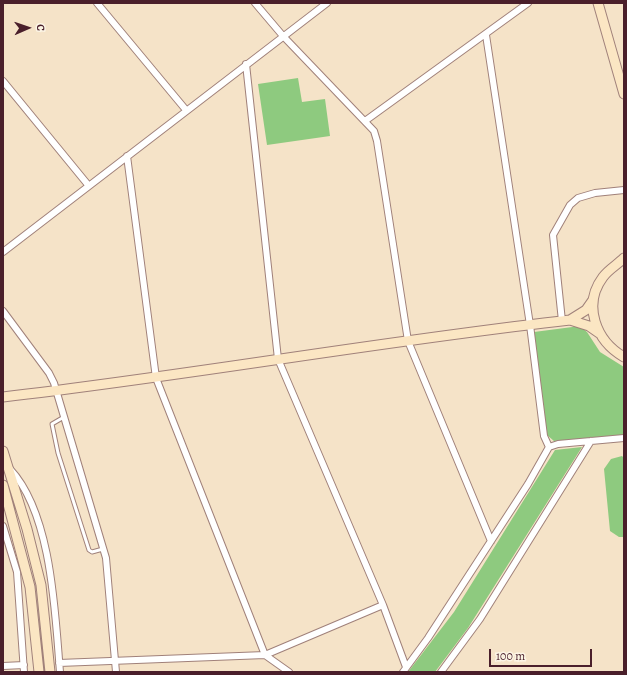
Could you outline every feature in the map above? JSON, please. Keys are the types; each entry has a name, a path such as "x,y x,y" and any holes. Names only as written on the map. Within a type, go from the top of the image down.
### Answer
{"street":[{"path":"97,3 186,110"},
{"path":"255,3 282,36 374,131 377,141 408,341 491,541"},
{"path":"3,252 282,36 327,3"},
{"path":"365,122 528,3"},
{"path":"598,3 624,94"},
{"path":"486,35 530,325 544,436 549,447"},
{"path":"246,64 278,359 384,605 404,670"},
{"path":"3,81 89,186"},
{"path":"127,156 156,378 265,655 289,672"},
{"path":"566,320 554,235 570,205 578,198 595,193 624,190"},
{"path":"3,397 156,378 278,359 566,320 586,310 594,299 603,277 623,260"},
{"path":"594,299 595,322 599,333 606,343 624,357"},
{"path":"3,311 49,373 56,391 106,558 116,672"},
{"path":"566,320 589,326 599,333"},
{"path":"404,670 428,638 528,484 549,447 558,444 624,438"},
{"path":"441,672 480,619 591,441"},
{"path":"3,451 10,469 41,585 50,672"},
{"path":"10,469 24,486 36,518 49,567 60,672"},
{"path":"3,485 30,586 39,672"},
{"path":"3,526 17,572 24,669 3,666"},
{"path":"41,585 52,586"},
{"path":"59,663 265,655 384,605"}],"lane":[{"path":"64,417 52,424 58,453 89,550 92,552 103,549"}],"green space":[{"path":"298,78 302,102 325,99 330,136 267,145 258,84"},
{"path":"580,326 587,332 600,352 624,367 624,435 554,441 547,435 534,332"},
{"path":"582,447 468,628 435,672 408,672 454,612 555,450"},
{"path":"622,456 624,458 624,537 619,537 610,531 604,469 611,459"}]}
